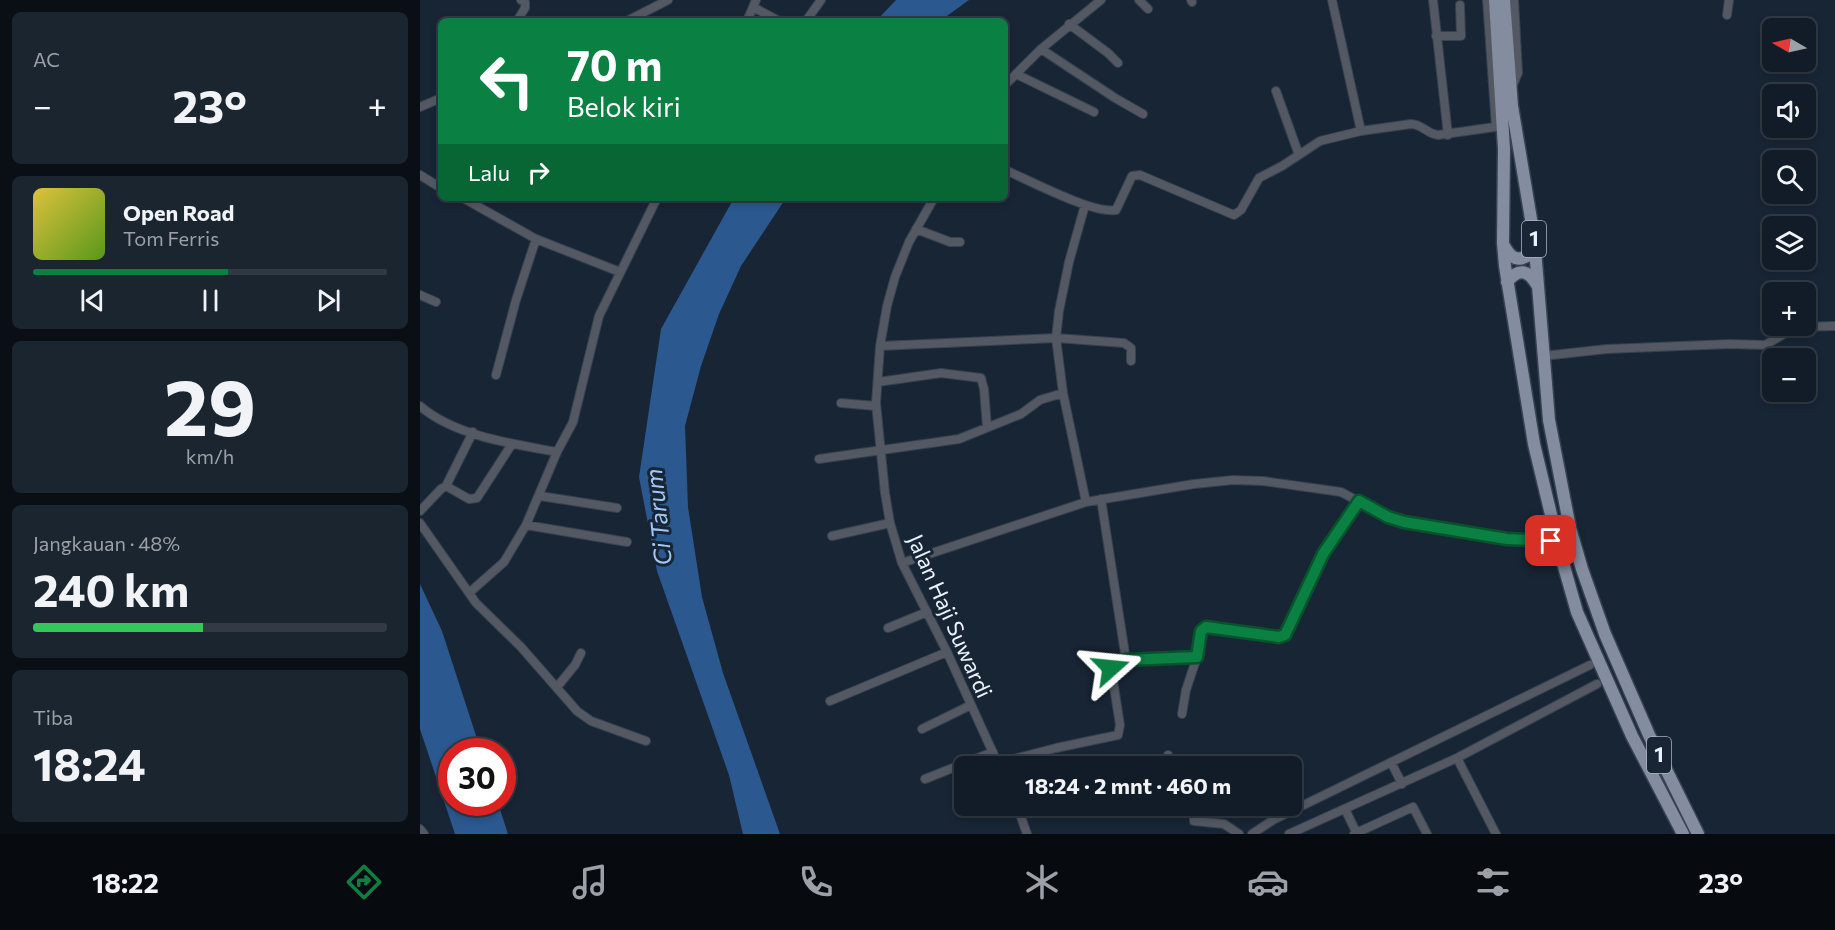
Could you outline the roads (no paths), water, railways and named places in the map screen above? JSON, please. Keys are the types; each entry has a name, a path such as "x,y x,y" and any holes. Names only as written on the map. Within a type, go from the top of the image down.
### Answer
{"main road":[{"name":"1","path":"1495,0 1499,127 1505,163 1503,243 1507,282 1534,444 1577,612 1632,736 1683,834"},
{"name":"1","path":"1504,0 1510,93 1534,237 1550,431 1570,528 1582,569 1614,655 1673,785 1698,834"},
{"path":"1503,243 1513,258 1522,259 1527,256 1534,237"},
{"path":"1507,282 1515,273 1521,272 1532,276 1538,286"}],"street":[{"path":"519,18 525,6 525,2 521,0"},
{"path":"633,18 668,0"},
{"path":"808,18 821,0"},
{"path":"1008,81 1069,24 1101,0"},
{"path":"1139,0 1148,9"},
{"path":"1332,0 1361,131"},
{"path":"1433,0 1448,135"},
{"path":"1008,171 1085,205 1111,211 1116,210 1132,176 1140,175 1234,215 1241,210 1259,178 1325,138 1415,124 1434,135 1499,127 1487,0"},
{"path":"1510,93 1518,73 1514,0"},
{"path":"1727,15 1729,0"},
{"path":"748,18 754,3 775,18"},
{"path":"1436,36 1461,36 1460,5"},
{"path":"1069,24 1118,63"},
{"path":"1041,49 1114,98 1143,114"},
{"path":"1016,74 1094,112"},
{"path":"1276,91 1299,155"},
{"path":"420,107 438,99"},
{"path":"420,175 438,186"},
{"path":"472,201 536,239 620,272"},
{"path":"469,592 504,562 540,496 557,452 573,423 599,316 656,201"},
{"name":"Jalan Haji Suwardi","path":"930,201 909,242 895,277 887,306 880,346 876,406 880,450 890,523 902,563 947,652 995,756"},
{"path":"1085,205 1067,270 1056,338 1063,393 1086,502"},
{"path":"916,229 950,242 960,242"},
{"path":"496,375 516,300 536,239"},
{"path":"420,295 436,302"},
{"path":"1543,356 1619,349 1730,344 1765,345 1796,327 1835,326"},
{"path":"880,346 1056,338 1124,344 1131,348 1131,361"},
{"path":"878,382 940,373 981,378 987,428"},
{"path":"819,459 959,438 1021,414 1040,400 1063,393"},
{"path":"841,403 876,406"},
{"path":"420,406 436,418 472,432 512,444 557,452"},
{"path":"420,511 441,489 447,486 472,432"},
{"path":"447,486 475,500 512,444"},
{"path":"902,563 1086,502 1194,484 1246,480 1341,492 1388,517 1412,524 1507,539 1551,541"},
{"path":"540,496 617,508"},
{"path":"1101,499 1126,660"},
{"path":"1182,714 1186,690 1197,657 1201,631 1206,627 1279,637 1285,635 1320,559 1359,501"},
{"path":"420,523 487,616 521,647 577,711 584,717 646,741"},
{"path":"832,536 890,523"},
{"path":"526,525 627,542"},
{"path":"888,628 927,612"},
{"path":"830,701 947,652"},
{"path":"557,687 575,665 581,653"},
{"path":"1029,756 1119,735 1120,724 1112,665 1126,660 1197,657"},
{"path":"1252,834 1273,820 1590,666"},
{"path":"1289,834 1457,758 1597,684"},
{"path":"922,729 970,705"},
{"path":"925,779 993,752"},
{"path":"1457,758 1496,834"},
{"path":"1391,762 1402,784"},
{"path":"1345,809 1356,834 1413,807 1427,834"},
{"path":"1021,816 1027,834"},
{"path":"1194,816 1194,821 1224,824 1239,834"},
{"path":"420,830 424,834"}],"water":[{"path":"896,0 969,0 944,18 879,18"},
{"name":"Ci Tarum","path":"732,201 784,201 741,266 719,314 701,366 685,426 688,507 702,597 723,673 780,834 743,834 729,775 657,571 639,477 661,329"},
{"path":"420,584 442,631 477,738 438,738 438,783 420,729"},
{"path":"449,816 502,816 508,834 455,834"}]}
